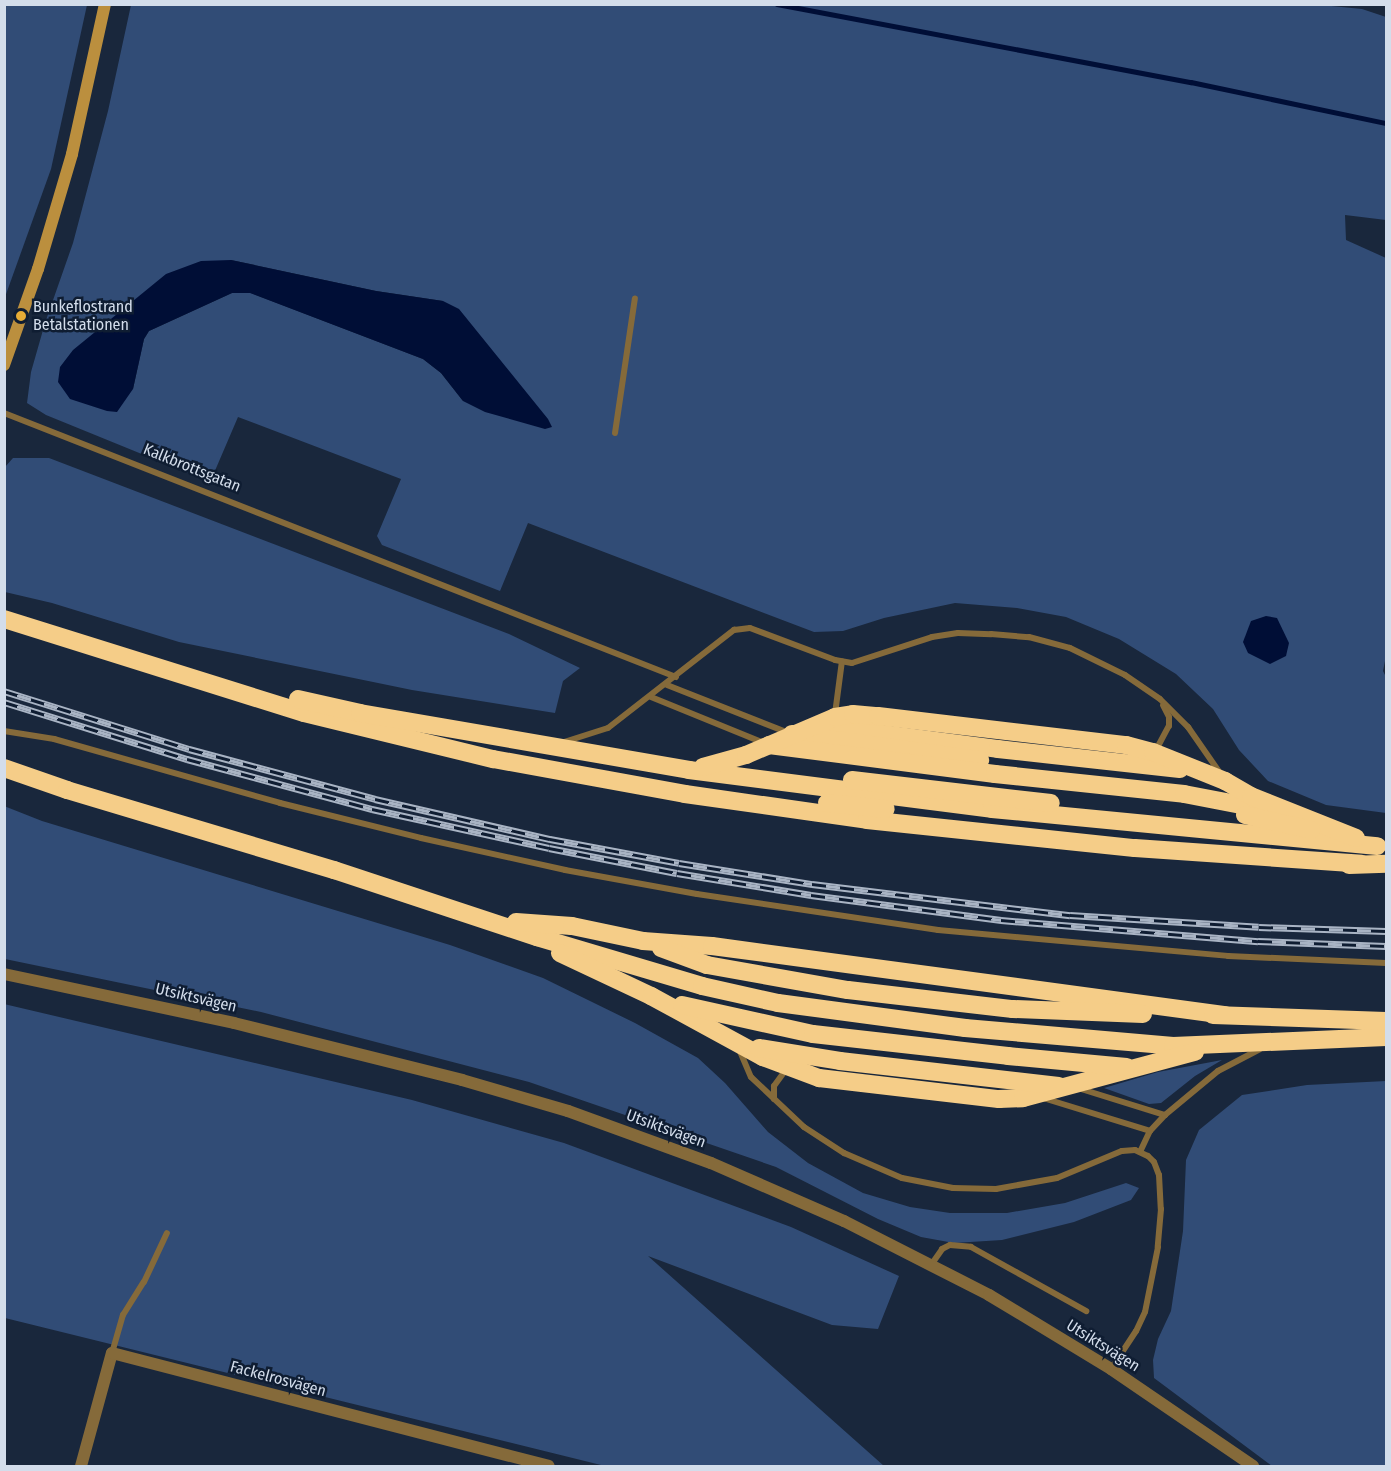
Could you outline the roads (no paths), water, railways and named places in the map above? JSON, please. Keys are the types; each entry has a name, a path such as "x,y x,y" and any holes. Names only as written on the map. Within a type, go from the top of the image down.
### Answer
{"highway":[{"path":"4,619 304,713 416,741 493,759 685,794 865,832 1135,859 1272,867 1386,864"},
{"path":"132,659 360,714 689,770 992,809 1382,846"},
{"path":"689,770 723,763 813,724 835,717 853,714 889,717 1126,745 1153,752 1225,781 1251,796 1382,846"},
{"path":"813,724 1020,752 1197,770"},
{"path":"792,734 997,762 1183,782 1251,796"},
{"path":"769,745 925,771 1246,815 1382,846"},
{"path":"723,763 1218,820 1382,846"},
{"path":"4,768 84,795 334,870 478,918 733,994 845,1013 965,1028 1173,1046 1386,1037"},
{"path":"891,784 925,771 1184,794 1305,818"},
{"path":"685,794 868,807 1137,837 1243,845 1361,864"},
{"path":"478,918 572,926 740,961 850,978 1225,1016"},
{"path":"478,918 651,996 787,1068 837,1081 999,1099 1036,1096 1227,1044"},
{"path":"638,967 704,976 847,1002 1011,1020 1065,1022 1225,1016 1386,1021"},
{"path":"638,967 699,996 776,1015 964,1039 1173,1058"},
{"path":"651,996 728,1017 813,1034 1139,1068"},
{"path":"694,1020 831,1048 1006,1068 1107,1076"},
{"path":"737,1043 810,1057 1071,1087"}],"street":[{"path":"4,364 38,268 72,154 105,4"},
{"name":"Utsiktsvägen","path":"4,974 234,1023 462,1080 568,1112 711,1163 844,1221 989,1295 1111,1369 1254,1467"},
{"path":"81,1467 112,1353"},
{"name":"Fackelrosvägen","path":"112,1353 549,1467"}],"lane":[{"path":"615,433 635,298"},
{"name":"Kalkbrottsgatan","path":"4,412 676,677"},
{"path":"549,746 608,728 667,685 727,633 742,628 760,631 852,663 904,644 958,633 1029,637 1097,660 1125,675 1160,699 1188,727 1225,781"},
{"path":"835,717 842,661"},
{"path":"667,685 792,734"},
{"path":"651,697 769,745"},
{"path":"1153,752 1162,743 1169,726 1169,717 1160,699"},
{"path":"4,731 54,739 269,801 421,838 565,870 697,894 950,931 1228,956 1386,963"},
{"path":"1140,1152 1150,1131 1165,1115 1218,1071 1275,1041"},
{"path":"737,1043 751,1077 818,1138 856,1160 902,1178 953,1188 996,1189 1036,1184 1079,1170 1122,1151 1140,1152 1154,1162 1159,1175 1161,1209 1158,1246 1145,1312 1136,1331 1111,1369"},
{"path":"774,1099 774,1086 787,1068 810,1057"},
{"path":"1071,1087 1165,1115"},
{"path":"1036,1096 1150,1131"},
{"path":"112,1353 123,1315 144,1282 167,1233"},
{"path":"931,1265 942,1249 950,1245 971,1247 1086,1311"}],"waterway":[{"path":"777,4 1191,82 1386,123"}],"railway":[{"path":"4,691 189,749 375,799 550,839 679,863 812,884 1070,915 1259,927 1386,931"},
{"path":"4,702 187,759 372,809 549,848 677,873 811,895 1001,920 1258,941 1386,946"}],"place":[{"name":"Bunkeflostrand Betalstationen","path":"21,316"}]}
